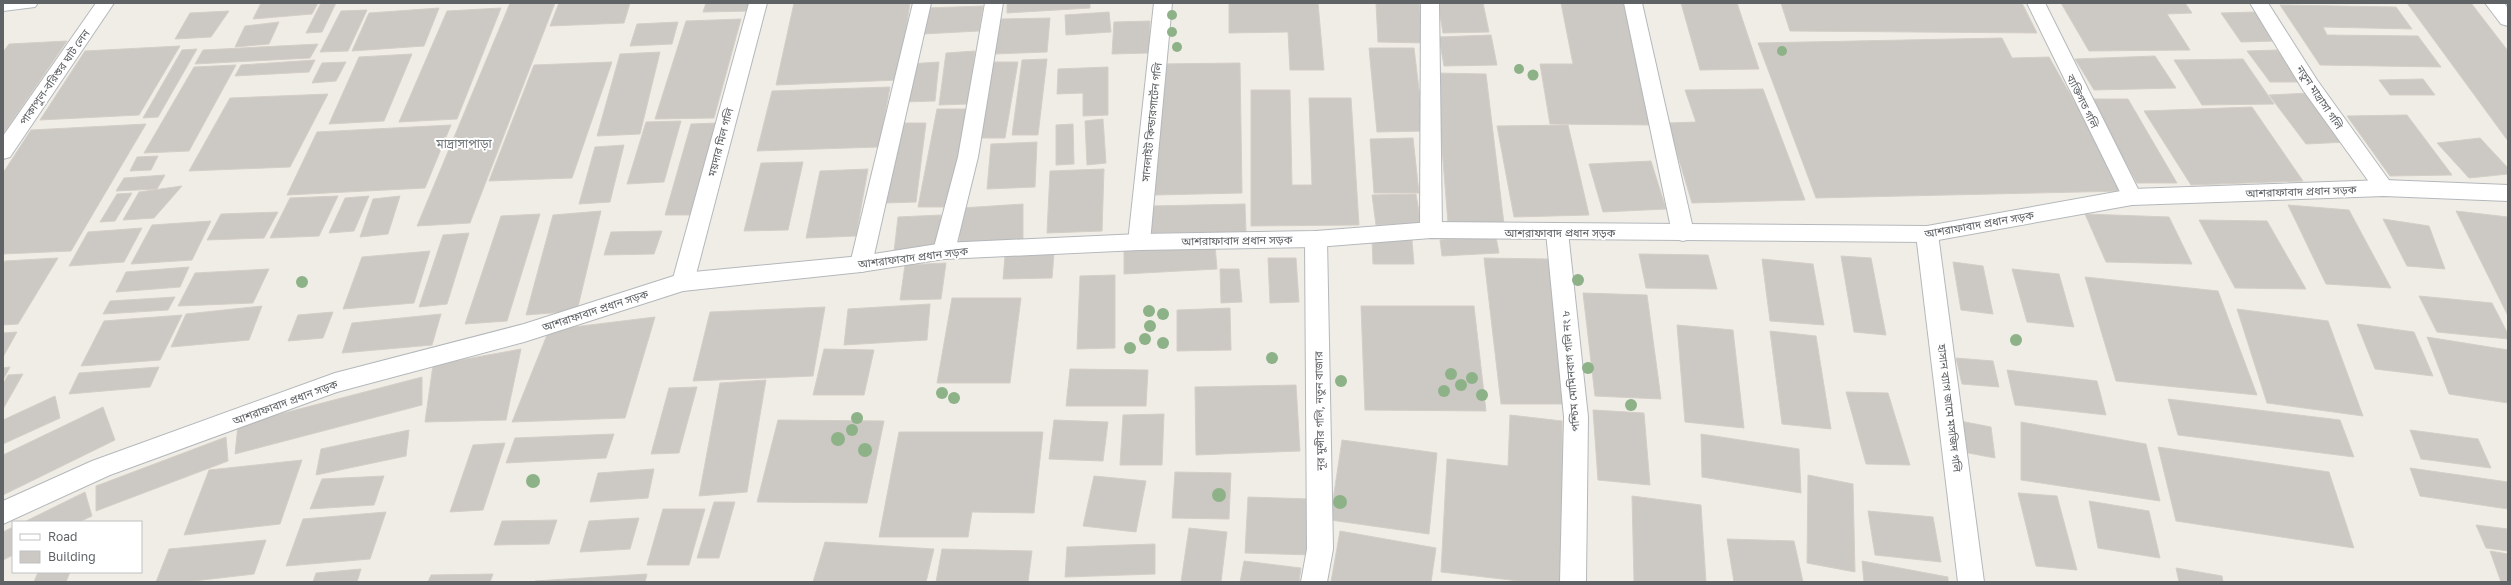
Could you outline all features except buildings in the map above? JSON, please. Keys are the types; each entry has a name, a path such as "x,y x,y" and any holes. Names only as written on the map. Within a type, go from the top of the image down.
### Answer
{"street":[{"path":"3,5 29,3"},
{"name":"পাকাপুল-বরিশুর ঘাট লেন","path":"3,152 105,3"},
{"name":"ময়দার মিল গলি","path":"683,282 758,3"},
{"path":"861,264 922,3"},
{"path":"944,251 968,157 994,3"},
{"name":"সানলাইট কিন্ডারগার্টেন গলি","path":"1139,242 1163,3"},
{"path":"1430,3 1430,230"},
{"path":"1633,3 1683,233"},
{"name":"ব্যক্তিগত গলি","path":"2036,3 2132,197"},
{"name":"নতুন মাদ্রাসা গলি","path":"2259,3 2310,85 2384,188"},
{"path":"2494,3 2508,20"},
{"name":"আশরাফাবাদ প্রধান সড়ক","path":"3,513 101,468 335,383 524,333 683,282 861,264 944,251 1139,242 1316,239 1430,230 1927,234 2132,197 2384,188 2508,194"},
{"name":"পশ্চিম মোমিনবাগ গলি নং ৮","path":"1558,232 1576,417 1573,582"},
{"name":"হাসান ব্যাগ জামে মসজিদ গলি","path":"1927,234 1971,582"},
{"name":"নূর মুন্সীর গলি, নতুন বাজার","path":"1314,582 1320,549 1316,239"}],"district":[{"name":"মাদ্রাসাপাড়া","path":"464,143"}]}
